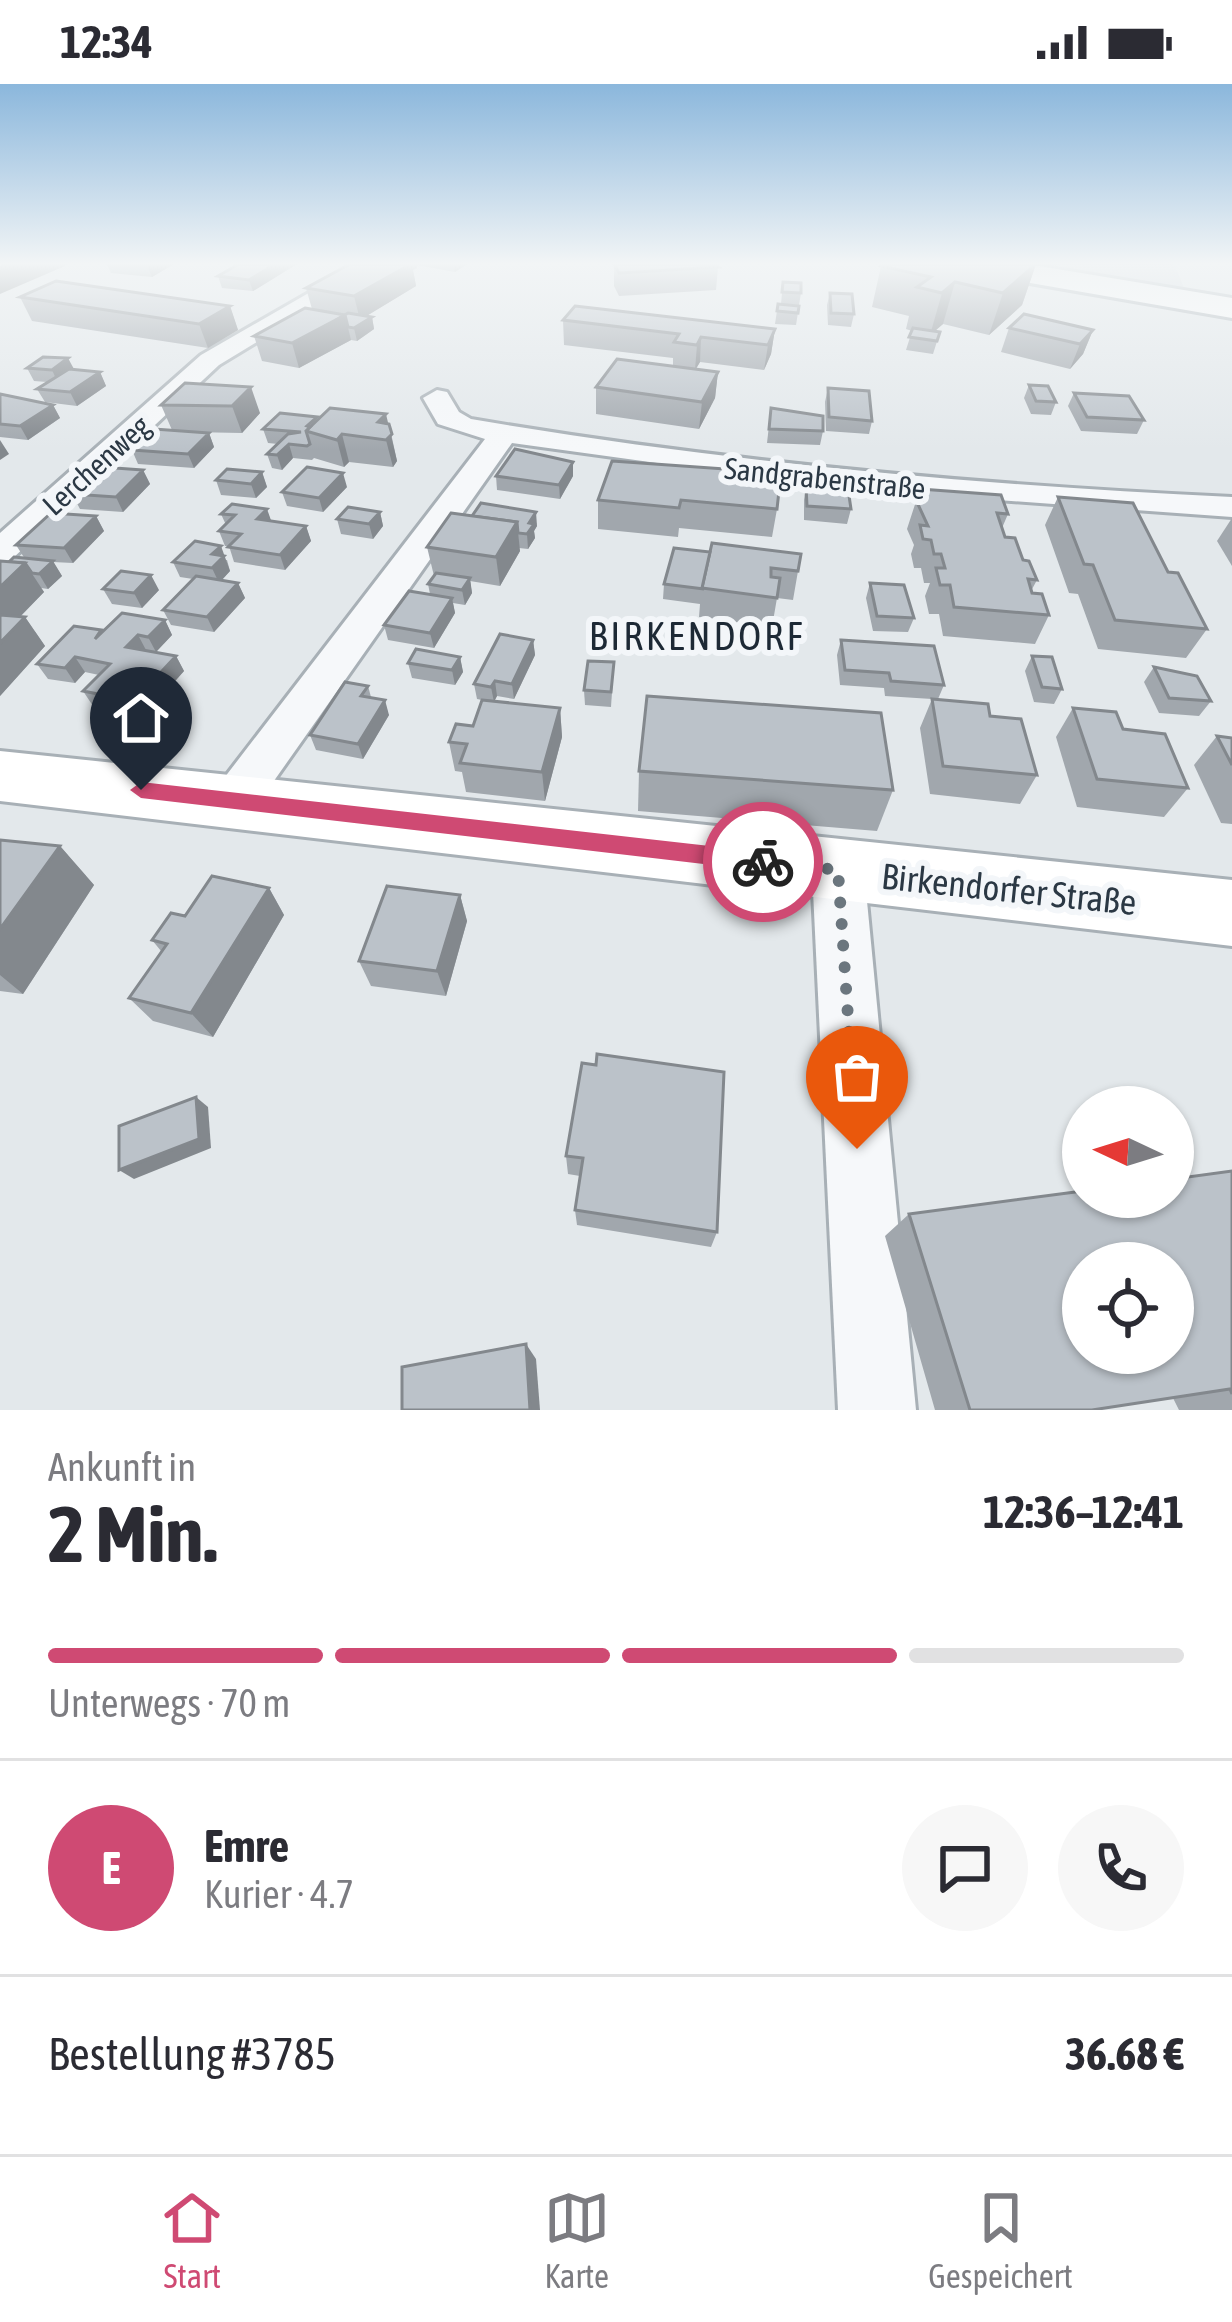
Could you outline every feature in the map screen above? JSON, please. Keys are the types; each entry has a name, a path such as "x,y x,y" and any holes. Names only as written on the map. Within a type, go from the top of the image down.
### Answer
{"street":[{"name":"Lerchenweg","path":"0,552 209,361 269,326"},
{"name":"Sandgrabenstraße","path":"437,398 448,418 463,426 505,434 881,485 1232,507"},
{"path":"235,800 505,434"},
{"name":"Birkendorfer Straße","path":"0,776 1232,913"},
{"path":"838,870 878,1410"}],"building":[{"path":"272,326 324,326 292,343 254,336"},
{"path":"612,326 775,329 768,345 701,337 697,345 674,342 679,334"},
{"path":"1075,326 1093,330 1080,344 1009,328"},
{"path":"913,328 940,332 937,341 909,337"},
{"path":"43,357 68,358 52,370 27,368"},
{"path":"617,359 718,372 702,402 596,387"},
{"path":"69,369 100,372 70,392 37,389"},
{"path":"185,383 251,387 232,406 161,405"},
{"path":"1029,385 1048,386 1056,402 1036,401"},
{"path":"828,388 869,391 872,421 829,417"},
{"path":"1074,393 1129,396 1144,420 1087,417"},
{"path":"0,394 53,405 20,426 0,424"},
{"path":"330,408 386,414 378,422 389,424 392,434 386,440 342,434 337,440 306,431"},
{"path":"771,408 823,416 823,431 769,429"},
{"path":"280,413 317,417 307,426 310,444 289,444 277,455 267,454 288,434 301,432 263,429"},
{"path":"154,429 209,433 188,454 132,450"},
{"path":"515,449 573,462 559,485 496,476"},
{"path":"612,461 781,473 777,509 681,500 679,508 598,500"},
{"path":"101,467 143,470 116,497 72,494"},
{"path":"307,467 343,473 319,498 282,492"},
{"path":"227,469 262,472 251,484 216,480"},
{"path":"806,486 848,489 851,509 807,506"},
{"path":"920,489 1001,495 1008,514 997,513 1005,537 1015,538 1023,560 1029,561 1037,580 1028,579 1032,593 1042,594 1049,615 954,607 950,585 940,585 936,568 945,568 941,554 934,554 931,540 923,539 920,525 928,526 916,500 923,501"},
{"path":"1058,497 1133,503 1168,572 1178,573 1207,629 1115,620 1093,565 1084,564"},
{"path":"481,503 536,512 529,523 534,524 527,534 518,533 517,522 472,516"},
{"path":"232,504 267,509 257,519 306,526 280,555 228,547 241,534 219,531 235,515 221,514"},
{"path":"348,507 380,512 369,524 337,519"},
{"path":"51,513 96,516 64,548 16,545"},
{"path":"451,513 517,522 496,557 427,547"},
{"path":"195,541 221,546 212,554 224,556 212,568 173,562"},
{"path":"712,543 801,554 798,571 771,568 771,577 780,578 777,598 702,588"},
{"path":"674,548 710,552 704,589 664,584"},
{"path":"14,557 53,561 39,574 25,563 9,562"},
{"path":"0,561 25,563 0,587"},
{"path":"121,571 151,575 134,593 103,589"},
{"path":"436,573 470,578 462,590 428,584"},
{"path":"196,576 238,583 207,617 163,610"},
{"path":"870,583 904,585 914,618 877,616"},
{"path":"409,591 452,598 430,633 384,625"},
{"path":"122,613 165,620 148,637 138,635 126,647 176,656 134,701 83,691 110,664 75,657 65,668 37,664 74,626 101,630 95,639"},
{"path":"0,615 25,617 0,643"},
{"path":"500,634 533,640 512,684 474,684"},
{"path":"841,640 934,646 944,685 891,681 889,673 845,670"},
{"path":"416,649 460,657 452,670 408,663"},
{"path":"1032,656 1052,657 1062,689 1042,687"},
{"path":"588,661 614,662 611,692 584,690"},
{"path":"1154,667 1197,676 1211,701 1169,698"},
{"path":"345,682 368,686 361,696 385,700 358,744 310,735"},
{"path":"647,696 881,713 893,790 639,771"},
{"path":"932,699 988,704 990,716 1021,719 1037,775 943,766"},
{"path":"482,700 560,708 542,772 460,763 467,744 449,742 456,724 473,726"},
{"path":"1073,708 1116,712 1123,729 1165,734 1188,788 1097,779"},
{"path":"1217,736 1232,738 1232,765"},
{"path":"0,840 60,846 0,929"},
{"path":"212,876 269,888 191,1013 129,998 167,944 152,940 171,913 185,916"},
{"path":"387,886 460,895 437,971 359,961"},
{"path":"597,1054 724,1072 717,1232 575,1210 583,1158 566,1156 582,1063 596,1065"},
{"path":"196,1097 199,1139 119,1170 119,1126"},
{"path":"1232,1171 1232,1394 1230,1389 1092,1410 970,1410 909,1214 1062,1194 1062,1218 1194,1218 1194,1176"},
{"path":"526,1344 530,1410 402,1410 402,1367"}],"way so far":[{"path":"763,862 838,870 857,1149"}],"district":[{"name":"BIRKENDORF","path":"697,636"}],"route":[{"path":"141,790 763,862"}]}
